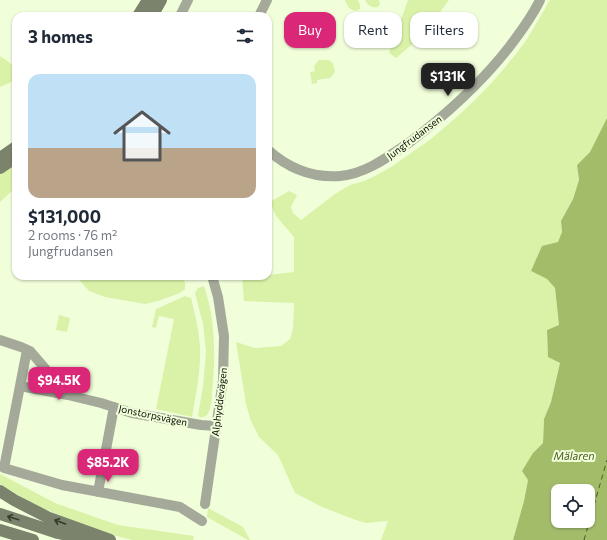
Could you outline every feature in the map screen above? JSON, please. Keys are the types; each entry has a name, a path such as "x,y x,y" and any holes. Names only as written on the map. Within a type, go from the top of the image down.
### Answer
{"main road":[{"path":"140,12 148,0"},
{"path":"154,12 161,0"},
{"path":"0,158 12,150"},
{"path":"0,168 12,160"},
{"path":"0,491 49,518 110,540"},
{"path":"0,514 58,532 91,540"},
{"path":"0,530 33,540"}],"street":[{"path":"182,12 188,0"},
{"path":"261,12 267,0"},
{"name":"Jungfrudansen","path":"272,153 279,159 301,171 326,176 340,176 371,167 425,130 453,107 490,71 525,26 540,0"},
{"name":"Alphyddevägen","path":"205,504 223,380 224,336 218,297 213,280"},
{"path":"0,340 21,346 30,351 68,395"},
{"path":"27,350 4,468 62,485 180,507 202,521"},
{"name":"Jonstorpsvägen","path":"20,386 68,395 140,414 216,426"},
{"path":"98,492 114,407"}],"shaded area":[{"path":"345,0 358,0 360,9 356,11 350,9"},
{"path":"365,0 379,0 380,4 378,7 372,7 367,4"},
{"path":"408,0 449,0 440,12 410,12 410,46 396,58 389,53 391,48 402,48 402,17"},
{"path":"550,0 607,0 607,118 590,152 577,165 579,180 573,199 561,221 562,232 558,243 531,271 547,279 555,288 559,325 547,330 548,357 560,363 551,402 544,419 543,443 533,453 524,501 513,540 381,540 388,521 366,523 356,520 322,507 295,493 278,455 259,437 251,421 246,404 236,342 255,348 281,346 290,339 293,329 294,303 244,301 242,280 272,280 272,275 294,272 294,237 276,216 272,207 272,201 289,191 297,195 291,207 293,213 301,220 335,194 350,185 364,181 391,167 431,139 459,115 496,78 527,39"},
{"path":"0,56 12,65 12,81 0,87"},
{"path":"319,60 329,60 333,63 335,72 330,78 317,80 317,83 312,84 310,72 315,71 314,66"},
{"path":"12,166 12,191 0,202 0,174"},
{"path":"79,280 184,280 185,283 185,289 180,293 145,304 105,297 89,291"},
{"path":"204,286 212,323 214,362 211,406 207,415 204,417 199,417 198,415 203,387 206,351 203,324 195,293 198,288"},
{"path":"185,296 191,298 198,328 200,347 197,391 192,417 156,409 174,319 159,316 156,328 152,327 156,309"},
{"path":"59,315 70,318 67,332 56,330"},
{"path":"0,474 55,503 118,525 194,536 193,540 132,540 97,531 33,504 0,484"},
{"path":"208,508 243,527 250,540 207,517"}],"water":[{"name":"Mälaren","path":"607,118 607,540 513,540 524,501 528,480 522,471 533,453 543,443 544,419 551,402 560,363 548,357 547,330 559,325 555,288 547,279 531,271 542,246 558,242 562,232 561,221 573,199 579,180 577,165 590,152"}],"ferry route":[{"path":"584,540 607,460"}]}
